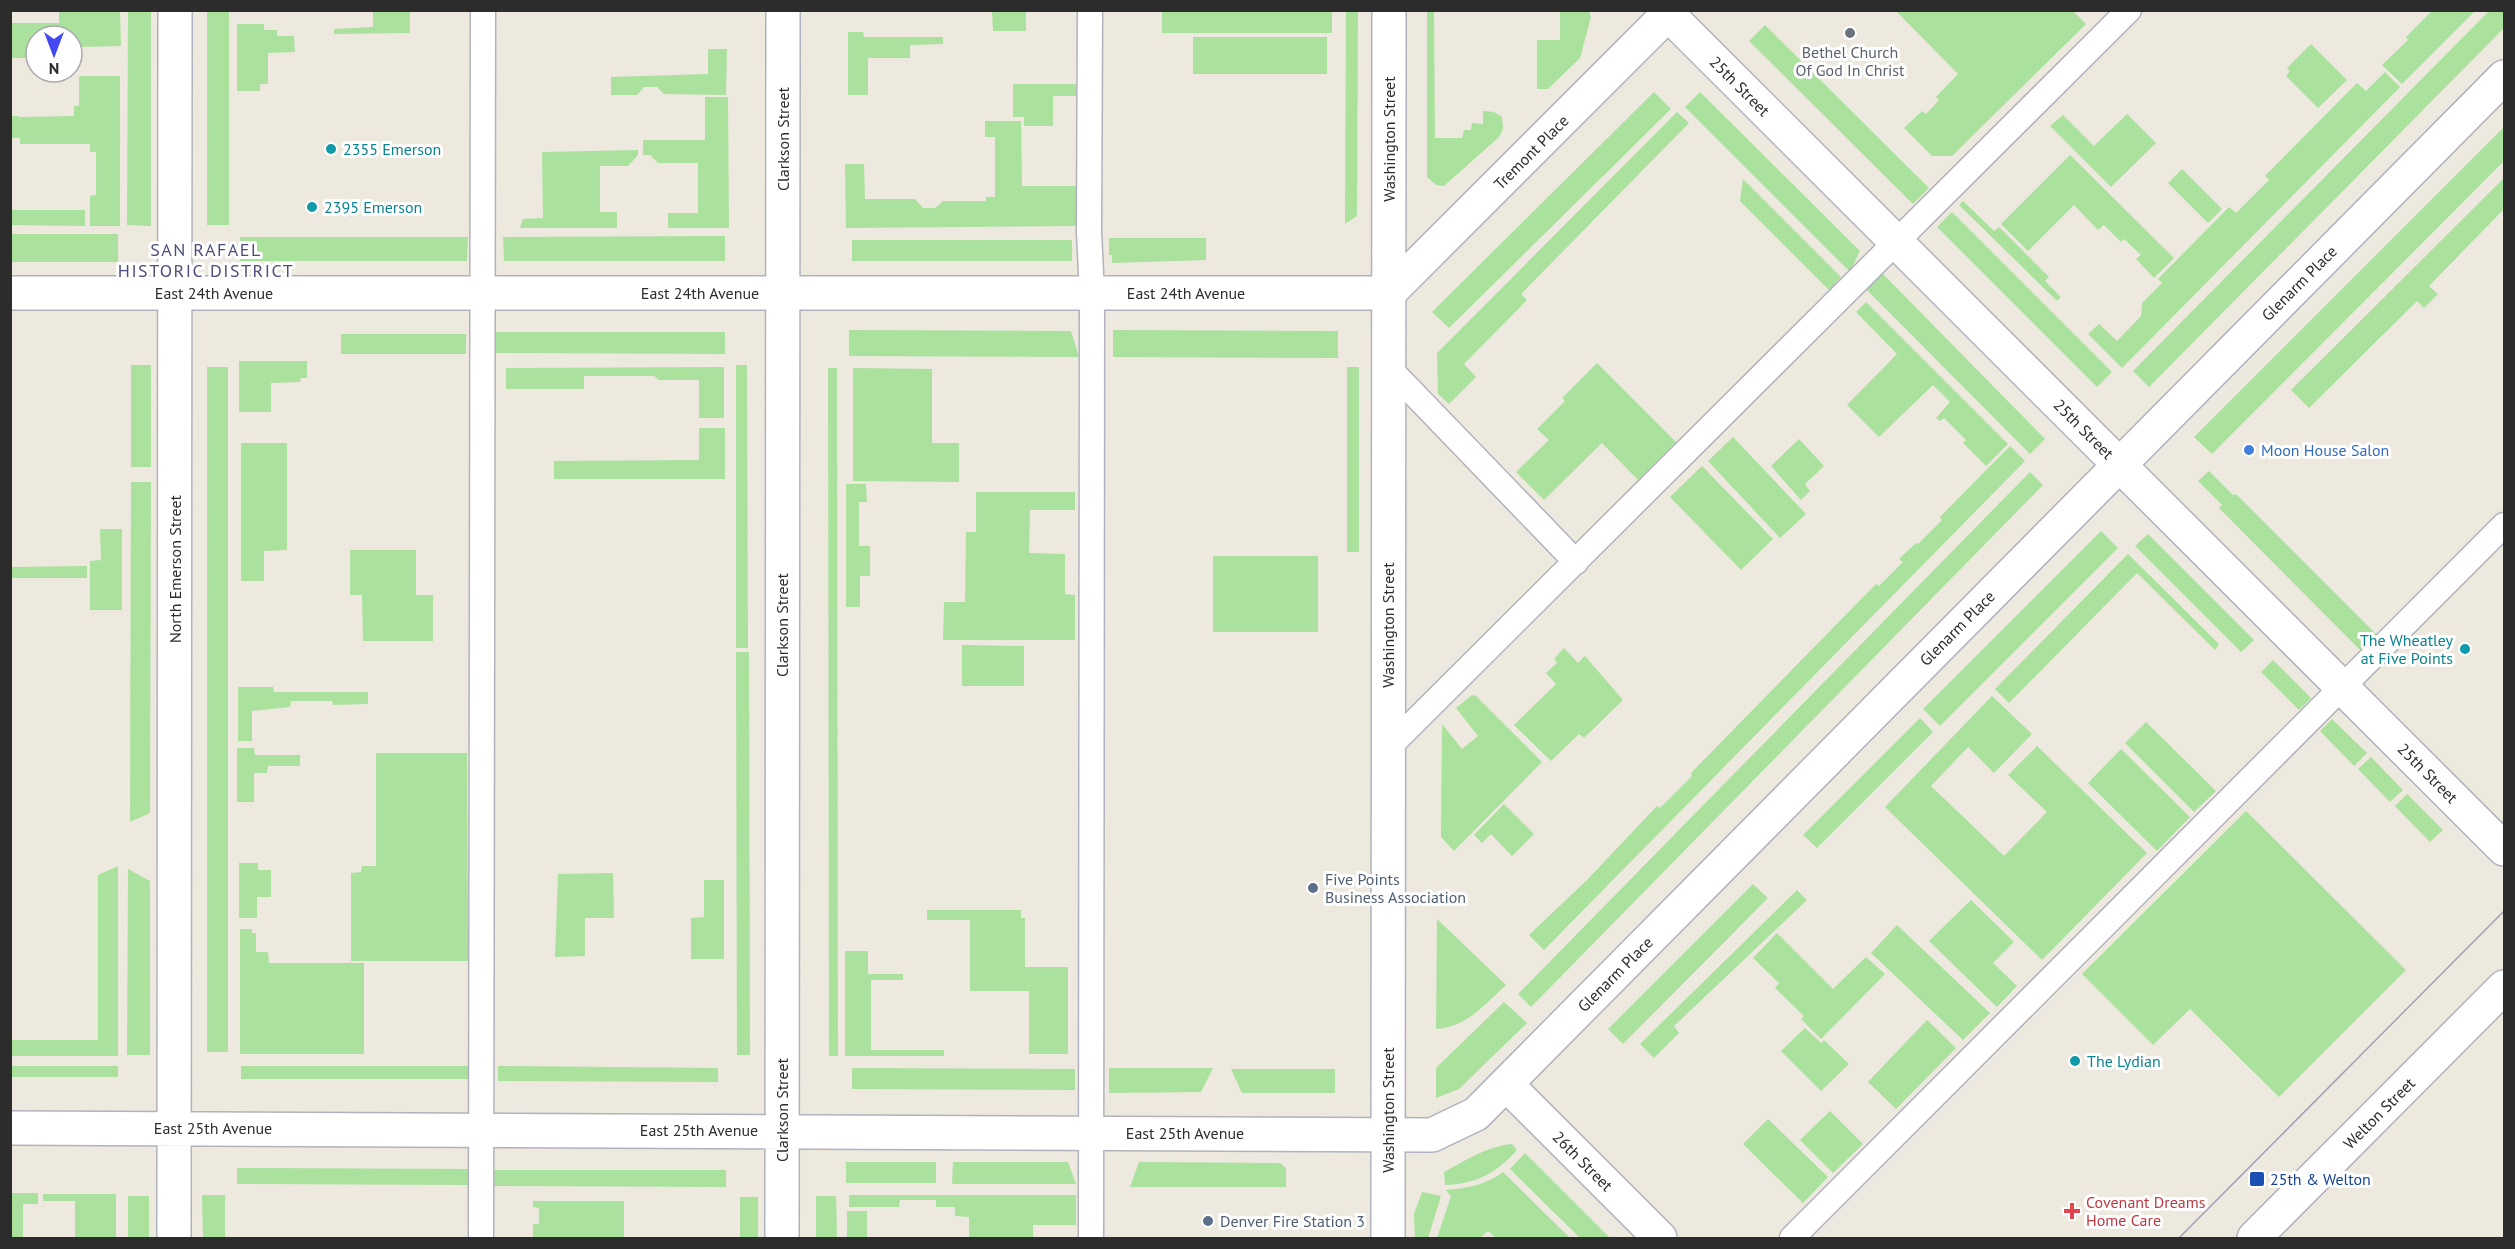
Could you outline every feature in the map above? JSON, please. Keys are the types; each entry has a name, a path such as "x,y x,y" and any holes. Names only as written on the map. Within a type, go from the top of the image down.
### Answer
{"street":[{"name":"North Emerson Street","path":"174,1239 175,10"},
{"name":"Clarkson Street","path":"782,1239 783,10"},
{"name":"Washington Street","path":"1388,1239 1389,10"},
{"name":"Tremont Place","path":"1389,293 1668,12"},
{"name":"25th Street","path":"1668,12 2505,849"},
{"name":"Glenarm Place","path":"1388,1134 1432,1135 1476,1114 2505,77"},
{"name":"East 24th Avenue","path":"10,292 1389,293"},
{"name":"Welton Street","path":"2254,1239 2505,987"},
{"name":"26th Street","path":"1506,1084 1660,1239"},
{"name":"East 25th Avenue","path":"10,1128 1388,1134"}],"lane":[{"path":"481,1239 483,10"},
{"path":"1090,10 1091,1239"},
{"path":"1388,748 2128,10"},
{"path":"1388,367 1576,562"},
{"path":"1792,1239 2505,525"}],"green space":[{"path":"1434,10 1435,138 1462,138 1464,130 1471,130 1472,123 1483,124 1483,111 1494,112 1502,117 1503,129 1499,137 1444,186 1436,185 1427,177 1427,11"},
{"path":"59,11 120,11 121,46 84,47 84,24 24,24 24,58 11,58 11,14 12,23 59,23"},
{"path":"128,11 151,11 151,226 127,225"},
{"path":"207,11 229,11 229,225 207,225"},
{"path":"373,11 410,11 410,33 334,34 334,29 373,27"},
{"path":"992,11 1026,11 1026,31 993,31"},
{"path":"1162,11 1332,11 1332,33 1162,33"},
{"path":"1346,11 1358,11 1357,216 1345,224"},
{"path":"1560,11 1589,11 1591,17 1580,58 1548,89 1537,89 1537,40 1560,40"},
{"path":"1896,11 2073,11 2086,24 1952,156 1932,156 1904,128 1922,111 1926,114 1939,100 1936,97 1958,74"},
{"path":"2432,11 2475,11 2402,84 2382,65 2408,40 2406,37"},
{"path":"2489,11 2504,11 2504,28 2149,387 2133,371"},
{"path":"237,24 264,24 264,30 277,30 277,36 294,36 295,52 268,53 268,84 260,84 260,91 237,91"},
{"path":"1765,25 1929,188 1913,204 1749,41"},
{"path":"848,32 863,32 864,37 943,37 943,44 910,45 910,58 868,58 868,95 848,95"},
{"path":"1193,37 1327,37 1327,74 1193,74"},
{"path":"2311,44 2347,80 2318,108 2286,76 2290,71 2287,68"},
{"path":"708,49 727,49 726,95 664,94 657,87 644,87 637,95 611,95 611,77 708,74"},
{"path":"2385,72 2400,87 2122,368 2088,334 2099,324 2117,341 2141,316 2142,303 2162,283 2158,279 2229,207 2236,213 2269,180 2265,176 2357,83 2366,91"},
{"path":"84,76 120,76 120,226 90,226 90,196 96,195 96,152 90,152 90,144 20,144 20,138 11,138 11,116 19,116 20,122 20,117 74,116 74,106 79,106 79,84 84,84"},
{"path":"1013,84 1076,84 1076,96 1053,96 1053,126 1024,126 1024,117 1013,117"},
{"path":"1654,92 1671,109 1449,328 1432,312"},
{"path":"1700,92 1860,251 1850,272 1685,107"},
{"path":"705,97 728,97 729,228 668,228 668,213 698,213 698,163 658,163 650,155 643,155 643,140 705,140"},
{"path":"1677,112 1689,123 1521,294 1527,300 1464,364 1476,377 1449,404 1438,394 1437,353"},
{"path":"2127,114 2156,143 2111,187 2050,126 2063,115 2094,146"},
{"path":"985,121 1021,121 1022,186 1076,186 1077,226 846,228 845,164 864,164 865,199 915,199 923,208 935,208 943,201 986,201 986,197 995,197 995,137 985,137"},
{"path":"2504,127 2504,161 2212,454 2194,437"},
{"path":"638,150 638,155 628,166 600,166 600,212 617,212 617,228 520,228 523,219 543,218 542,152"},
{"path":"2070,155 2174,258 2154,278 2136,259 2141,255 2124,239 2121,242 2104,225 2098,230 2074,205 2028,251 2001,224"},
{"path":"2182,169 2222,209 2208,223 2168,183"},
{"path":"2504,178 2504,209 2429,286 2438,294 2424,308 2417,301 2309,408 2291,390"},
{"path":"1743,179 1841,277 1829,290 1740,201"},
{"path":"1963,201 1994,231 1999,227 2049,277 2045,281 2061,297 2057,301 1959,205"},
{"path":"11,210 85,210 85,226 11,225"},
{"path":"1952,212 2112,372 2097,387 1937,227"},
{"path":"11,234 118,234 118,262 11,262"},
{"path":"725,236 725,261 504,261 503,237"},
{"path":"240,237 468,237 467,261 240,261"},
{"path":"1109,238 1206,238 1206,260 1112,263 1112,255 1109,255"},
{"path":"852,240 1072,240 1072,261 852,261"},
{"path":"1878,269 2045,439 2030,454 1862,285"},
{"path":"1866,302 2008,444 1986,466 1963,443 1966,440 1944,418 1940,421 1936,418 1950,402 1933,385 1879,437 1847,405 1897,354 1856,312"},
{"path":"849,330 1071,331 1079,357 849,356"},
{"path":"1113,330 1338,331 1338,358 1113,357"},
{"path":"494,332 725,332 725,354 494,353"},
{"path":"341,334 466,334 466,354 341,354"},
{"path":"239,361 307,361 307,378 301,378 300,382 271,383 271,412 239,412"},
{"path":"1597,363 1676,442 1638,480 1602,443 1544,500 1516,472 1549,440 1537,429 1565,401 1562,398"},
{"path":"131,365 151,365 151,467 131,467"},
{"path":"736,365 747,365 748,648 736,648"},
{"path":"207,367 228,367 228,1052 207,1052"},
{"path":"724,367 724,418 699,418 699,380 659,380 654,376 584,376 584,389 506,389 506,368"},
{"path":"1347,367 1359,367 1359,552 1347,552"},
{"path":"828,368 837,368 838,1056 829,1056"},
{"path":"853,368 932,369 932,443 959,443 959,482 853,481"},
{"path":"699,428 725,428 725,479 554,479 554,461 699,460"},
{"path":"1733,437 1806,514 1780,538 1708,461"},
{"path":"1799,439 1824,466 1805,484 1810,491 1801,500 1771,466"},
{"path":"241,443 287,443 287,550 264,551 264,581 241,581"},
{"path":"2010,446 2025,461 1544,950 1529,935 1587,880 1657,806 1660,808 1692,776 1691,773 1876,584 1879,586 1903,562 1899,559 1942,520 1940,517"},
{"path":"1702,466 1773,539 1741,570 1670,497"},
{"path":"2209,471 2233,495 2236,494 2384,642 2368,658 2219,508 2222,505 2198,481"},
{"path":"2030,472 2043,485 1531,1007 1518,994"},
{"path":"131,482 151,482 150,813 130,822"},
{"path":"846,484 866,484 867,502 859,502 859,546 870,546 870,576 860,576 860,607 846,607"},
{"path":"976,492 1075,492 1075,510 1030,510 1029,553 1065,554 1065,594 1075,595 1075,640 943,640 944,602 965,602 966,532 976,532"},
{"path":"100,529 122,529 122,610 90,610 90,561 101,560"},
{"path":"2101,531 2118,548 1940,726 1923,709"},
{"path":"2148,534 2254,640 2241,652 2135,546"},
{"path":"350,550 416,550 416,595 433,595 433,641 363,641 362,595 350,595"},
{"path":"2128,554 2219,644 2215,650 2137,573 2009,703 1995,689"},
{"path":"1213,556 1318,556 1318,632 1213,632"},
{"path":"87,566 87,578 11,578 11,567"},
{"path":"962,645 1024,646 1024,686 962,686"},
{"path":"1564,648 1578,663 1585,656 1623,700 1584,738 1579,734 1551,761 1514,725 1556,684 1546,673 1557,663 1554,659"},
{"path":"736,652 749,652 750,1055 737,1055"},
{"path":"2273,660 2311,698 2299,710 2261,672"},
{"path":"238,687 273,687 274,692 368,692 368,704 333,705 332,701 291,701 290,707 252,711 252,741 238,741"},
{"path":"1472,695 1476,696 1542,762 1454,851 1441,837 1442,724 1462,749 1478,736 1456,708"},
{"path":"1992,696 2032,734 1994,773 1968,747 1931,786 2004,856 2047,812 2008,775 2037,746 2147,853 2042,960 1885,807"},
{"path":"1920,718 1933,732 1817,848 1803,835"},
{"path":"2332,719 2367,753 2354,766 2320,731"},
{"path":"2146,722 2216,791 2194,812 2125,743"},
{"path":"237,748 254,748 255,755 300,755 300,766 268,766 267,773 254,773 254,802 237,802"},
{"path":"2121,749 2190,817 2157,851 2088,783"},
{"path":"376,753 467,753 468,961 351,961 351,873 361,872 362,866 376,866"},
{"path":"2371,757 2403,790 2390,802 2358,769"},
{"path":"2407,794 2443,830 2430,842 2395,806"},
{"path":"1504,804 1534,834 1512,856 1491,834 1482,843 1474,835"},
{"path":"2246,811 2406,970 2279,1097 2190,1009 2153,1045 2082,974"},
{"path":"239,863 258,863 258,870 271,870 271,897 257,897 257,918 239,918"},
{"path":"118,866 118,1056 11,1056 11,1040 98,1040 98,875"},
{"path":"128,869 150,881 150,1055 127,1055"},
{"path":"613,873 614,918 585,918 585,956 555,957 558,874"},
{"path":"704,880 724,880 724,959 691,959 691,918 704,917"},
{"path":"1753,884 1768,898 1623,1044 1608,1029"},
{"path":"1797,890 1807,900 1674,1026 1679,1033 1654,1058 1640,1044"},
{"path":"1971,900 2014,942 1993,963 2017,986 1997,1007 1929,941"},
{"path":"927,910 1021,910 1021,918 1025,918 1025,967 1068,967 1068,1054 1029,1054 1029,991 970,991 970,920 927,920"},
{"path":"1437,919 1506,985 1474,1014 1457,1024 1436,1029"},
{"path":"1897,925 1990,1013 1963,1040 1871,953"},
{"path":"240,929 252,929 252,933 256,933 256,952 268,952 269,963 364,963 364,1054 240,1054"},
{"path":"1777,933 1833,989 1866,957 1885,974 1821,1039 1801,1019 1804,1016 1775,988 1779,983 1753,958"},
{"path":"845,951 868,951 868,974 903,974 903,980 871,980 871,1050 944,1050 944,1056 845,1056"},
{"path":"1504,1002 1527,1023 1459,1089 1436,1098 1436,1068"},
{"path":"1927,1020 1956,1048 1896,1109 1868,1082"},
{"path":"1805,1028 1821,1043 1824,1040 1849,1064 1821,1091 1781,1051"},
{"path":"10,1066 118,1066 118,1077 11,1077"},
{"path":"241,1066 469,1066 469,1079 241,1079"},
{"path":"498,1066 718,1068 718,1082 498,1081"},
{"path":"852,1068 1075,1069 1075,1090 852,1089"},
{"path":"1109,1068 1213,1068 1201,1092 1109,1093"},
{"path":"1231,1069 1335,1069 1335,1093 1242,1093"},
{"path":"1830,1111 1863,1144 1833,1173 1800,1140"},
{"path":"1768,1119 1828,1177 1803,1203 1743,1144"},
{"path":"1512,1144 1517,1150 1485,1176 1476,1180 1445,1185 1444,1172 1485,1151"},
{"path":"1525,1153 1609,1237 1580,1238 1510,1169"},
{"path":"846,1162 936,1162 936,1183 846,1183"},
{"path":"953,1162 1068,1162 1076,1184 952,1184"},
{"path":"1139,1162 1280,1163 1286,1168 1286,1187 1130,1187"},
{"path":"237,1168 468,1169 468,1185 237,1184"},
{"path":"494,1170 726,1170 726,1187 494,1186"},
{"path":"1503,1172 1570,1238 1496,1238 1488,1231 1480,1238 1437,1238 1451,1196 1446,1190 1476,1185"},
{"path":"1422,1192 1441,1196 1428,1238 1415,1238 1414,1214"},
{"path":"11,1193 38,1193 38,1204 23,1204 23,1238 11,1238"},
{"path":"43,1194 116,1194 116,1238 75,1238 75,1201 43,1201"},
{"path":"202,1195 225,1195 225,1238 203,1238"},
{"path":"849,1195 1076,1195 1076,1225 1033,1225 1033,1238 969,1238 969,1217 955,1216 955,1207 936,1207 936,1200 900,1200 899,1207 849,1207"},
{"path":"128,1196 149,1196 149,1238 128,1238"},
{"path":"816,1196 836,1196 837,1238 816,1238"},
{"path":"740,1197 758,1197 758,1238 740,1238"},
{"path":"533,1201 624,1201 624,1238 533,1238 533,1224 539,1224 539,1208 533,1207"},
{"path":"847,1211 867,1211 867,1238 847,1238"}],"tram line":[{"path":"2179,1238 2504,911"}],"place":[{"name":"Bethel Church Of God In Christ","path":"1850,33"},
{"name":"2355 Emerson","path":"331,149"},
{"name":"2395 Emerson","path":"312,207"},
{"name":"Moon House Salon","path":"2249,450"},
{"name":"The Wheatley at Five Points","path":"2465,649"},
{"name":"Five Points Business Association","path":"1313,888"},
{"name":"The Lydian","path":"2075,1061"},
{"name":"25th & Welton","path":"2257,1179"},
{"name":"Covenant Dreams Home Care","path":"2072,1211"},
{"name":"Denver Fire Station 3","path":"1208,1221"}],"district":[{"name":"SAN RAFAEL HISTORIC DISTRICT","path":"206,260"}]}
